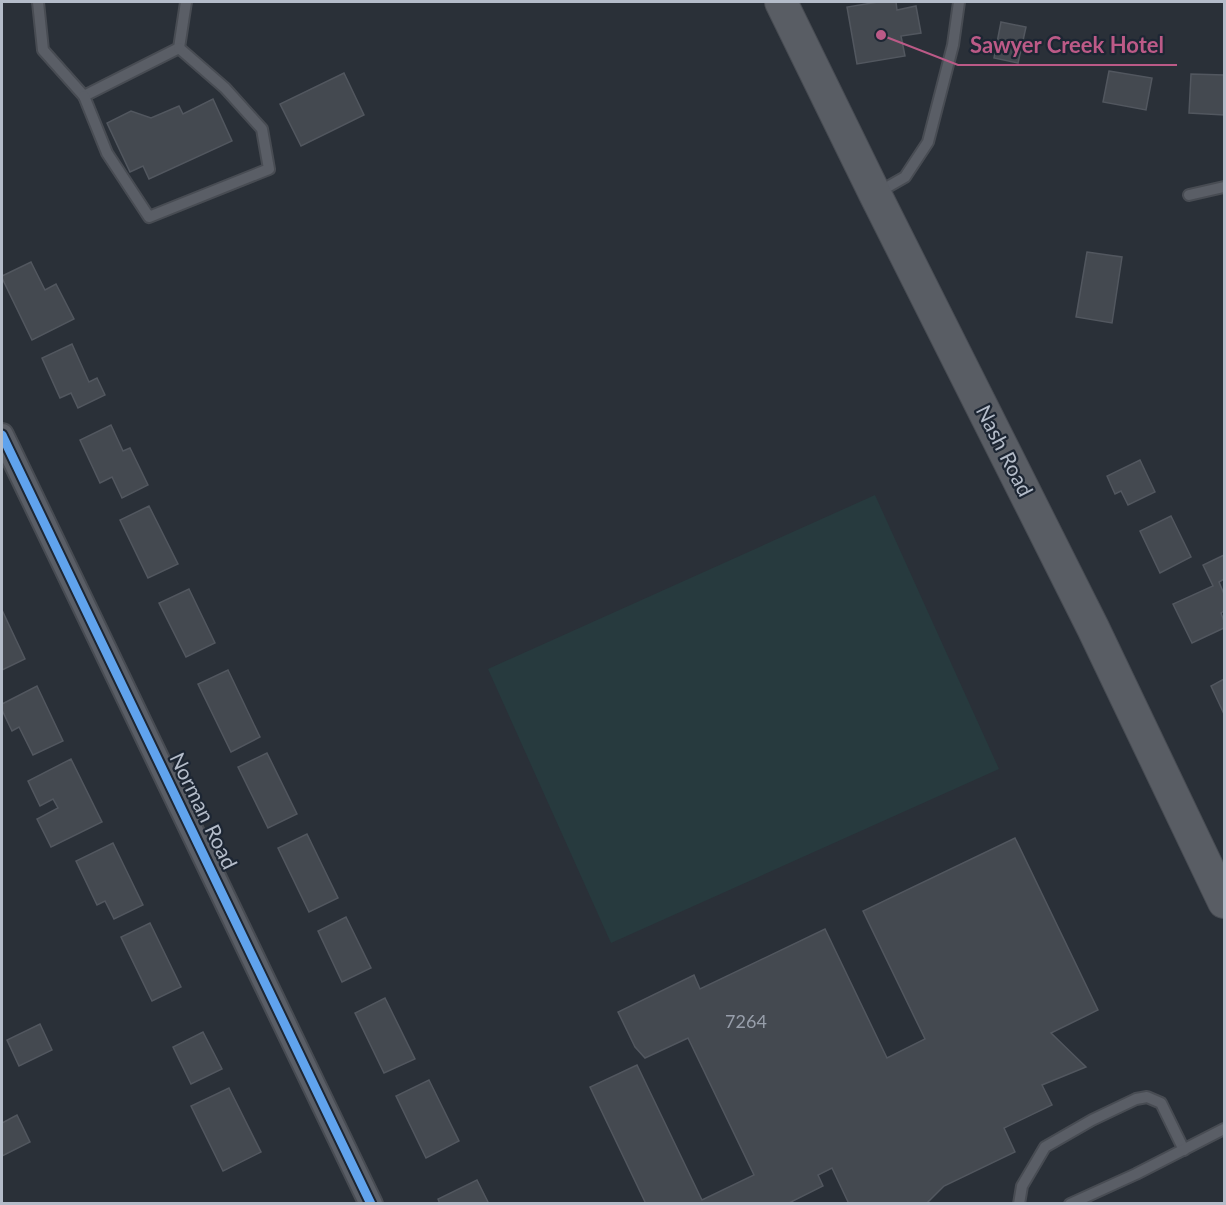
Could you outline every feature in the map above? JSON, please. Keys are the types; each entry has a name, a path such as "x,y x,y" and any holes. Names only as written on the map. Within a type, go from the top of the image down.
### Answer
{"main road":[{"name":"Nash Road","path":"781,2 1087,617 1224,902"}],"street":[{"name":"Norman Road","path":"2,435 371,1203"}],"lane":[{"path":"38,2 43,50 84,96 107,153 149,217 269,169 262,129 225,88 179,48"},
{"path":"179,48 186,2"},
{"path":"875,194 905,177 928,142 953,45 959,2"},
{"path":"84,96 179,48"},
{"path":"1190,195 1224,186"},
{"path":"1019,1203 1022,1186 1045,1147 1092,1120 1136,1099 1147,1097 1161,1103 1184,1150"},
{"path":"1070,1203 1224,1129"}],"green space":[{"path":"875,495 999,769 611,943 488,669"}],"building":[{"path":"878,2 896,2 897,10 916,6 921,33 901,36 905,56 857,64 847,7"},
{"path":"1001,22 1026,27 1018,63 994,58"},
{"path":"1109,71 1152,78 1146,110 1103,102"},
{"path":"344,73 364,115 301,146 280,104"},
{"path":"1191,74 1224,75 1224,115 1189,113"},
{"path":"213,99 232,141 149,179 143,166 130,172 107,123 131,111 151,118 179,106 183,114"},
{"path":"1087,252 1122,257 1112,323 1076,317"},
{"path":"31,262 45,290 56,284 74,319 32,340 2,278"},
{"path":"72,344 89,382 97,378 105,395 78,408 71,393 60,398 42,358"},
{"path":"111,425 123,451 130,448 148,485 122,498 112,477 100,483 80,440"},
{"path":"1140,460 1155,492 1128,505 1121,491 1115,494 1107,476"},
{"path":"149,506 178,564 148,578 120,520"},
{"path":"1171,516 1191,557 1160,573 1140,531"},
{"path":"1224,555 1224,579 1219,582 1224,594 1224,611 1221,613 1224,628 1192,643 1173,604 1213,586 1203,565"},
{"path":"189,589 215,643 186,657 159,603"},
{"path":"2,610 25,659 2,670"},
{"path":"228,670 260,737 231,752 198,684"},
{"path":"1224,679 1224,714 1211,686"},
{"path":"37,686 63,741 33,755 19,727 12,731 2,710 2,704"},
{"path":"267,753 297,814 268,828 238,767"},
{"path":"71,759 102,822 51,847 37,819 58,808 53,799 40,806 28,781"},
{"path":"307,834 338,898 309,912 278,848"},
{"path":"1015,838 1098,1010 1051,1033 1086,1067 1042,1085 1052,1105 1004,1128 1015,1152 944,1186 928,1202 929,1204 849,1204 832,1168 818,1175 823,1186 787,1204 646,1204 590,1087 637,1065 702,1200 754,1175 688,1038 645,1058 635,1047 618,1012 694,975 700,989 825,929 887,1058 925,1039 863,911"},
{"path":"113,843 143,905 114,919 105,901 97,905 76,861"},
{"path":"346,917 371,968 342,982 318,931"},
{"path":"150,923 181,987 152,1001 121,937"},
{"path":"385,998 415,1059 384,1073 355,1013"},
{"path":"40,1024 52,1050 19,1066 7,1040"},
{"path":"203,1032 222,1069 191,1084 173,1047"},
{"path":"429,1080 459,1141 426,1158 396,1096"},
{"path":"229,1088 261,1152 223,1171 191,1106"},
{"path":"17,1115 30,1142 2,1156 2,1123"},
{"path":"477,1180 489,1204 440,1204 438,1199"}],"cycle path":[{"path":"2,435 371,1204"}],"place":[{"name":"Sawyer Creek Hotel","path":"881,35"}]}
